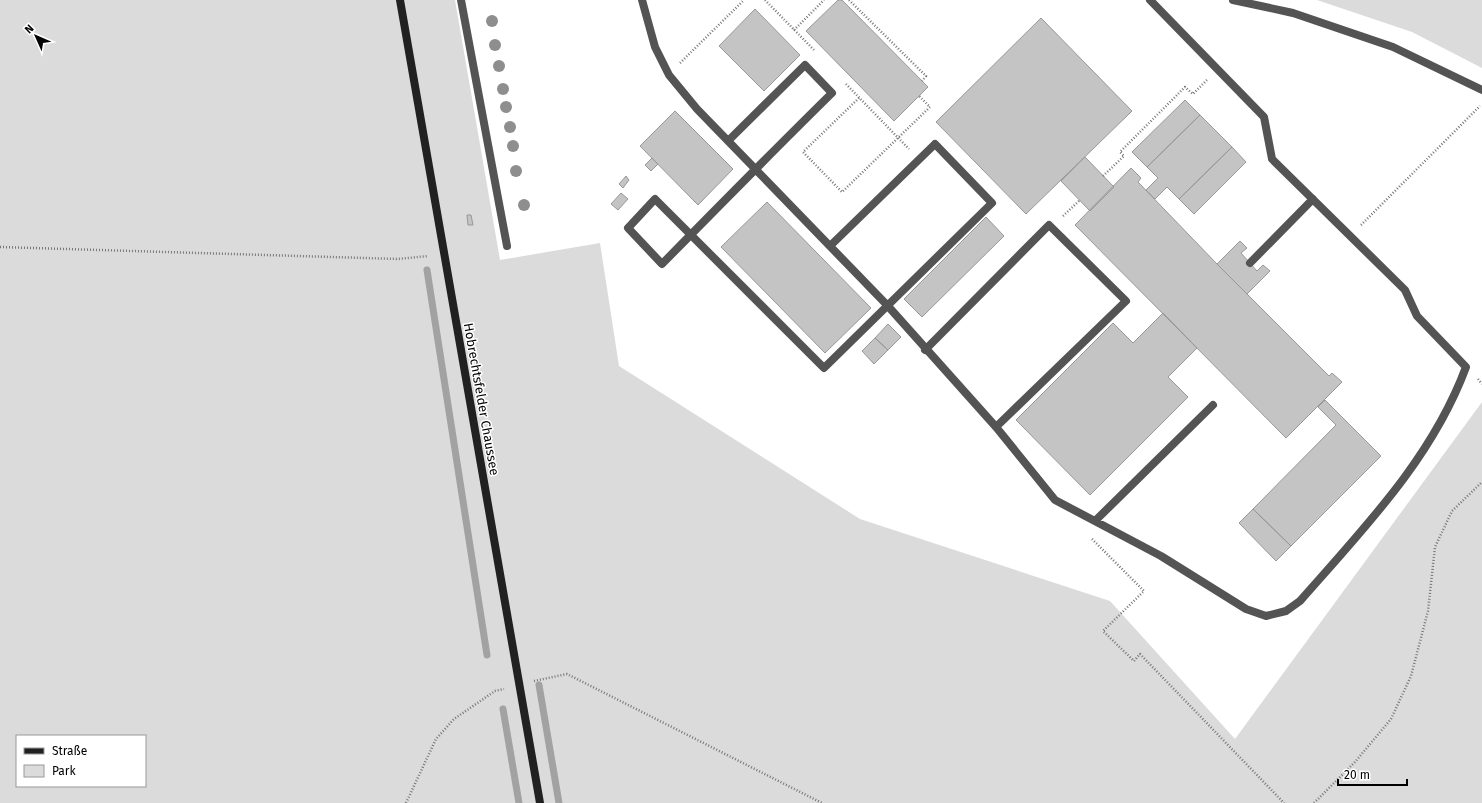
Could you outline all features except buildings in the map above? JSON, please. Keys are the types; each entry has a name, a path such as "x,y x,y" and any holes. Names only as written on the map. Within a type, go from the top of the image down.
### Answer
{"main road":[{"name":"Hobrechtsfelder Chaussee","path":"400,0 540,803"}],"lane":[{"path":"461,0 507,246"},
{"path":"642,0 655,48 669,75 697,109 887,305 925,350 996,428 1055,500 1161,556 1246,609 1266,616 1286,611 1300,601 1376,515 1419,460 1450,405 1466,367 1416,316 1405,290 1351,235 1272,159 1264,117 1150,0"},
{"path":"1233,0 1293,13 1393,47 1482,90"},
{"path":"728,141 805,65 832,93 755,170 691,235 662,264 628,228 655,199 691,235 824,368 992,203 935,144 830,246"},
{"path":"1250,263 1313,199"},
{"path":"925,350 1049,225 1126,301 996,428"},
{"path":"1095,521 1213,405"}],"path":[{"path":"669,75 744,0"},
{"path":"794,30 824,0"},
{"path":"849,0 926,76 922,81"},
{"path":"1103,176 1124,156 1120,152 1185,87 1192,94 1217,69"},
{"path":"860,98 803,152 842,192 930,107 919,96"},
{"path":"1351,235 1482,104"},
{"path":"1052,228 1080,200"},
{"path":"0,247 398,259 445,255"},
{"path":"1314,803 1355,762 1391,719 1411,676 1428,611 1435,547 1452,511 1482,482"},
{"path":"1095,521 1084,532 1144,591 1103,630 1134,661 1140,654 1284,803"},
{"path":"406,803 436,739 454,719 495,691 567,674 822,803"}],"green space":[{"path":"0,0 455,0 500,260 600,243 619,366 860,519 1110,601 1235,739 1482,402 1482,803 0,803"},
{"path":"1317,0 1482,0 1482,68 1412,32"}],"waterway":[{"path":"427,270 487,655"},
{"path":"539,685 559,803"},
{"path":"503,709 519,803"}]}
